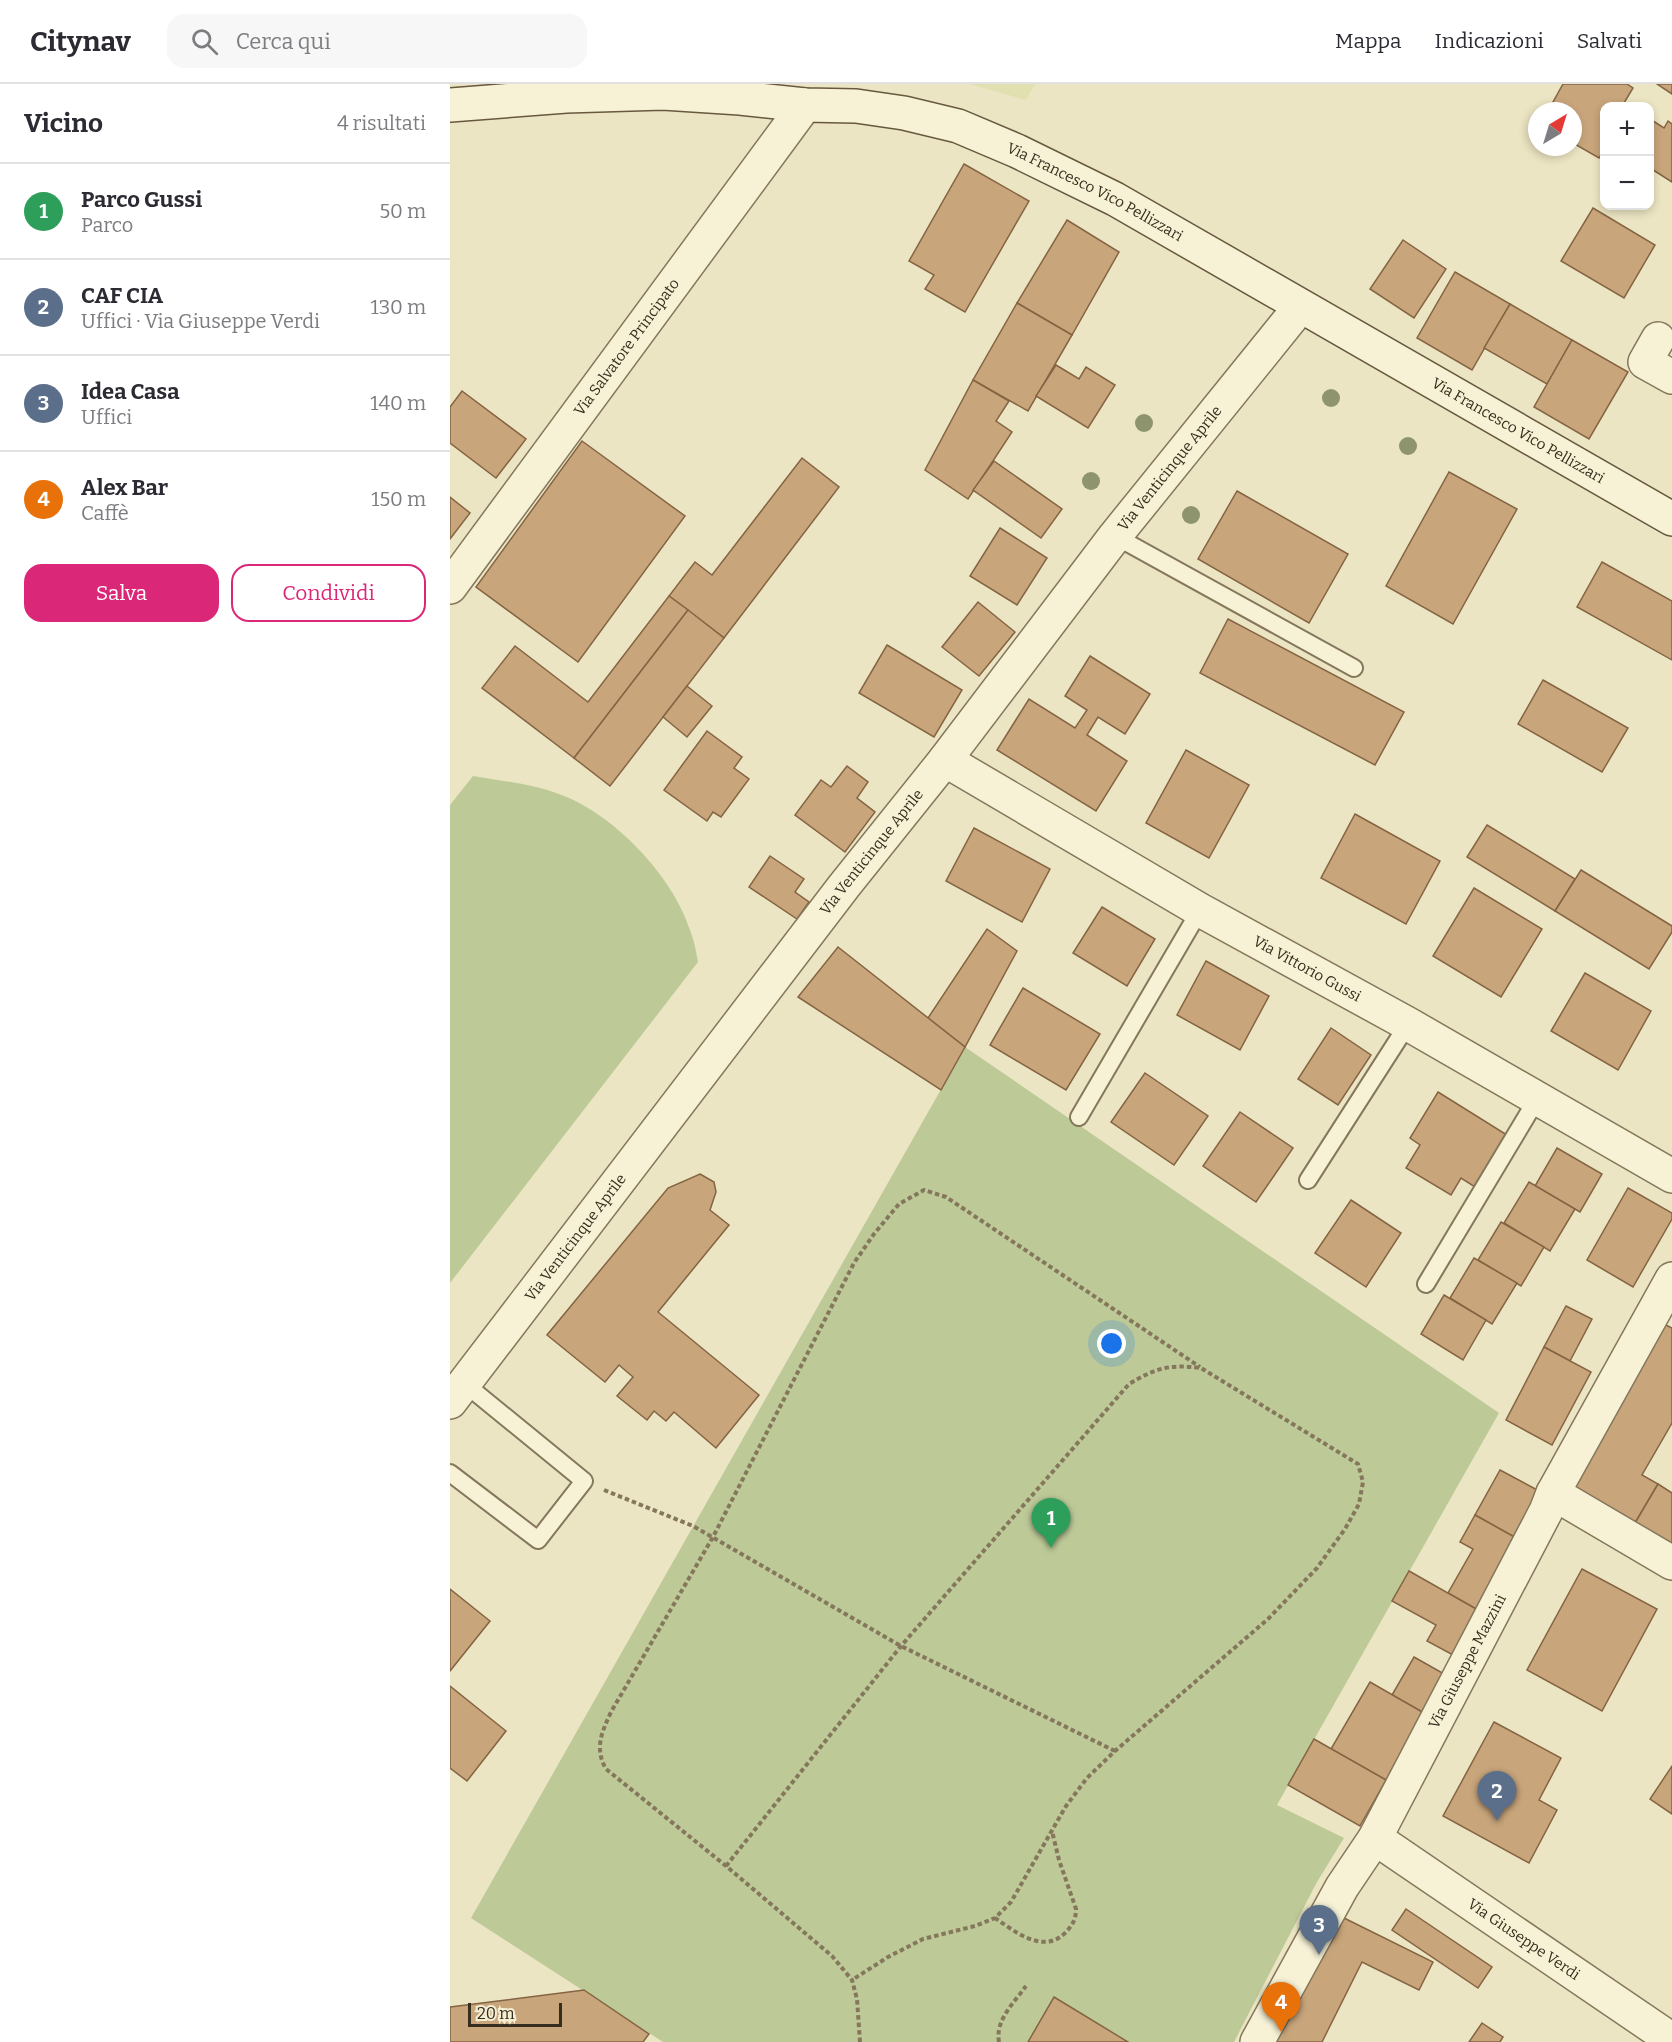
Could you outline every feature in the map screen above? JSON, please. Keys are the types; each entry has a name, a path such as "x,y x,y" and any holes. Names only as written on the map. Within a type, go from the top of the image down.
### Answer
{"street":[{"name":"Via Francesco Vico Pellizzari","path":"450,105 566,96 663,93 805,105 865,107 904,113 958,126 1017,151 1115,199 1672,519"},
{"name":"Via Salvatore Principato","path":"450,587 805,105"},
{"name":"Via Venticinque Aprile","path":"457,1392 1115,536 1300,307"},
{"path":"1658,339 1645,362 1672,377"},
{"name":"Via Vittorio Gussi","path":"945,760 1200,910 1408,1024 1672,1176"},
{"name":"Via Giuseppe Mazzini","path":"1257,2042 1342,1887 1375,1838 1546,1511 1553,1493 1672,1279"},
{"path":"1553,1493 1672,1563"},
{"name":"Via Giuseppe Verdi","path":"1375,1838 1672,2040"}],"lane":[{"path":"1115,536 1354,668"},
{"path":"1078,1117 1200,910"},
{"path":"1308,1180 1408,1024"},
{"path":"1426,1284 1537,1099"},
{"path":"450,1473 538,1540 584,1481 457,1392"}],"path":[{"path":"852,1980 888,1957 923,1939 975,1926 995,1918 1011,1902 1066,1806 1087,1778 1115,1751 1268,1619 1317,1568 1345,1529 1359,1504 1363,1482 1358,1464 1201,1368 946,1197 924,1190 899,1204 854,1263 713,1537 611,1712 601,1733 599,1747 600,1758 606,1769 832,1956 852,1980 860,2042"},
{"path":"726,1866 901,1646 1129,1384 1148,1373 1176,1365 1201,1368"},
{"path":"584,1481 693,1526 901,1646 1115,1751"},
{"path":"995,1918 1023,1936 1044,1941 1052,1941 1060,1937 1072,1924 1076,1917 1076,1909 1059,1860 1052,1830"},
{"path":"999,2042 998,2034 1002,2019 1026,1986"}],"green space":[{"path":"969,84 1035,84 1026,100"},
{"path":"473,776 528,785 559,794 579,803 620,831 655,868 682,909 694,942 698,962 450,1283 450,805"},
{"path":"965,1047 1499,1413 1277,1805 1344,1838 1317,1882 1234,2042 663,2042 471,1918"}],"building":[{"path":"1563,84 1627,84 1633,88 1625,102 1600,102 1599,158 1582,148 1582,102 1553,102"},
{"path":"1657,84 1672,84 1672,94"},
{"path":"1668,121 1672,124 1672,182 1654,171 1654,122 1664,128"},
{"path":"964,164 1029,201 965,312 925,289 934,275 909,261"},
{"path":"1593,208 1655,245 1624,298 1561,261"},
{"path":"1067,220 1119,252 1072,335 1017,303"},
{"path":"1403,240 1446,269 1414,318 1370,289"},
{"path":"1455,272 1510,304 1472,370 1417,338"},
{"path":"1017,303 1072,335 1028,411 973,380"},
{"path":"1510,304 1572,340 1547,384 1484,348"},
{"path":"1572,340 1628,372 1589,439 1534,407"},
{"path":"1056,365 1079,379 1086,367 1115,385 1088,428 1036,396"},
{"path":"973,380 1009,401 996,421 1012,432 968,499 925,470"},
{"path":"462,391 526,439 496,478 450,443 450,407"},
{"path":"582,441 685,516 578,662 476,587"},
{"path":"802,458 839,487 724,638 669,596 695,562 712,575"},
{"path":"994,461 1062,509 1041,538 973,490"},
{"path":"1449,472 1517,509 1453,624 1386,586"},
{"path":"1237,491 1348,554 1309,623 1198,559"},
{"path":"450,497 470,513 450,539"},
{"path":"1000,528 1047,558 1017,605 970,576"},
{"path":"1602,562 1672,601 1672,660 1577,607"},
{"path":"669,596 688,610 574,758 482,688 515,646 588,702"},
{"path":"978,602 1015,632 979,676 942,647"},
{"path":"688,610 724,638 610,786 574,758"},
{"path":"1228,619 1404,712 1375,765 1200,673"},
{"path":"887,645 962,690 934,737 859,693"},
{"path":"1090,656 1150,694 1125,734 1098,717 1087,735 1127,761 1096,811 997,750 1029,699 1075,728 1087,710 1065,696"},
{"path":"1543,680 1628,728 1602,772 1518,724"},
{"path":"687,686 712,706 687,737 663,717"},
{"path":"707,731 742,757 734,768 749,779 721,817 713,812 707,821 664,790"},
{"path":"1186,750 1249,785 1209,858 1146,823"},
{"path":"847,766 868,782 857,798 875,812 845,852 795,815 821,780 831,787"},
{"path":"1355,814 1440,861 1406,924 1321,878"},
{"path":"1487,825 1575,879 1555,911 1467,857"},
{"path":"974,828 1050,869 1022,922 946,881"},
{"path":"770,856 804,879 795,892 809,902 797,919 749,887"},
{"path":"1581,870 1672,926 1672,932 1649,969 1555,911"},
{"path":"1474,888 1542,929 1501,997 1433,956"},
{"path":"1102,907 1155,939 1127,986 1073,953"},
{"path":"987,929 1017,951 965,1047 928,1018"},
{"path":"838,947 965,1047 941,1090 798,997"},
{"path":"1206,961 1269,996 1240,1050 1177,1015"},
{"path":"1585,973 1651,1011 1618,1070 1551,1031"},
{"path":"1023,988 1100,1034 1066,1090 990,1045"},
{"path":"1331,1028 1371,1055 1338,1105 1298,1079"},
{"path":"1145,1073 1208,1116 1174,1165 1111,1122"},
{"path":"1438,1092 1507,1135 1475,1187 1461,1178 1451,1195 1406,1168 1420,1145 1410,1138"},
{"path":"1240,1112 1293,1148 1256,1202 1203,1166"},
{"path":"1557,1148 1602,1174 1580,1212 1535,1186"},
{"path":"700,1174 714,1182 716,1192 710,1210 729,1225 658,1312 759,1395 716,1448 674,1412 666,1421 654,1411 647,1420 617,1396 633,1377 619,1365 605,1382 547,1335 668,1188"},
{"path":"1529,1182 1575,1209 1550,1251 1504,1223"},
{"path":"1628,1188 1672,1213 1672,1219 1633,1287 1587,1260"},
{"path":"1351,1200 1401,1233 1366,1287 1315,1253"},
{"path":"1501,1222 1544,1247 1521,1286 1478,1260"},
{"path":"1474,1258 1517,1283 1492,1324 1450,1298"},
{"path":"1444,1295 1486,1320 1463,1360 1421,1334"},
{"path":"1566,1306 1592,1319 1570,1361 1544,1347"},
{"path":"1664,1324 1672,1328 1672,1423 1642,1475 1658,1484 1635,1523 1570,1485"},
{"path":"1544,1347 1591,1372 1552,1445 1506,1420"},
{"path":"1500,1470 1543,1493 1518,1539 1475,1515"},
{"path":"1658,1484 1672,1493 1672,1545 1635,1523"},
{"path":"1475,1515 1518,1539 1478,1610 1448,1593 1473,1549 1460,1542"},
{"path":"1582,1569 1657,1609 1602,1711 1527,1670"},
{"path":"1409,1571 1478,1610 1453,1655 1427,1641 1436,1625 1392,1601"},
{"path":"450,1589 490,1621 450,1671"},
{"path":"1414,1657 1446,1675 1424,1713 1392,1695"},
{"path":"1370,1682 1424,1713 1386,1780 1331,1749"},
{"path":"450,1686 506,1731 467,1781 450,1768"},
{"path":"1494,1722 1561,1758 1539,1800 1557,1810 1529,1863 1443,1816"},
{"path":"1314,1739 1386,1780 1360,1826 1288,1785"},
{"path":"1672,1766 1672,1814 1650,1799"},
{"path":"1406,1909 1492,1967 1478,1988 1392,1930"},
{"path":"1338,1915 1433,1962 1419,1990 1362,1962 1322,2042 1276,2042"},
{"path":"584,1990 649,2034 643,2042 450,2042 450,2007"},
{"path":"1054,1997 1128,2042 1028,2042"},
{"path":"1482,2023 1503,2037 1500,2042 1469,2042"}],"place":[{"name":"Parco Gussi","path":"1051,1548"},
{"name":"CAF CIA","path":"1497,1821"},
{"name":"Idea Casa","path":"1319,1955"},
{"name":"Alex Bar","path":"1281,2032"}]}
